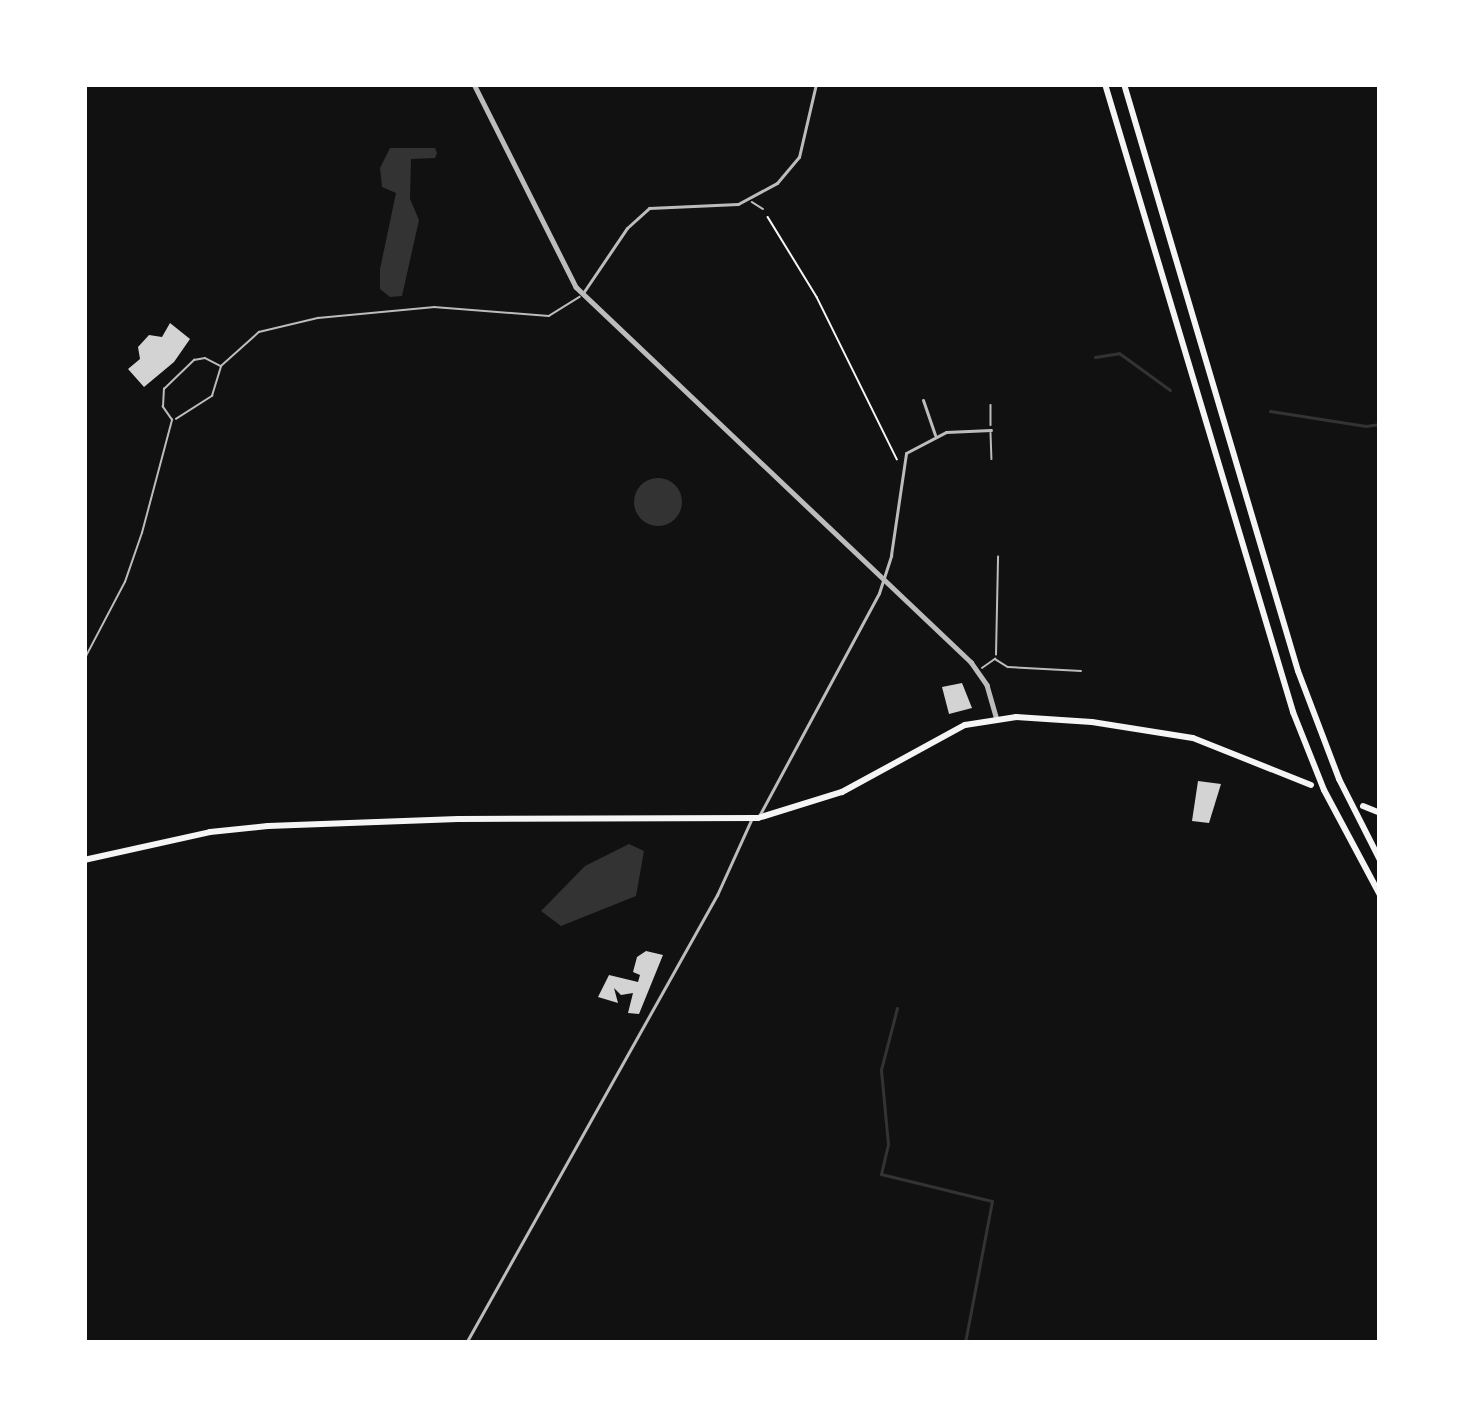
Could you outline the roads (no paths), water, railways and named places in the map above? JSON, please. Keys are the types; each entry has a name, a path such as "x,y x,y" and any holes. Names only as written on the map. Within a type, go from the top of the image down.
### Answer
{"main road":[{"path":"1105,84 1278,668 1315,769 1380,895"},
{"path":"1124,84 1286,633 1339,779 1380,860"},
{"path":"84,860 211,832 272,826 458,818 755,818 842,792 950,731 997,718 1065,719 1161,730 1208,743 1311,785"},
{"path":"1364,806 1380,813"}],"street":[{"path":"474,84 559,260 582,295 978,670 997,718"},
{"path":"582,295 627,229 649,208 672,203 717,207 749,200 777,183 799,157 817,84"},
{"path":"923,400 935,436"},
{"path":"466,1343 717,895 884,581 908,450 935,436 992,430"}],"lane":[{"path":"749,200 763,209"},
{"path":"172,420 195,411 212,396 220,366 254,334 296,322 434,307 549,316 582,295"},
{"path":"172,420 163,407 164,389 194,360 203,357 220,366"},
{"path":"991,405 992,459"},
{"path":"84,660 125,582 172,420"},
{"path":"994,659 998,557"},
{"path":"978,670 994,659"},
{"path":"994,659 1008,667 1081,671"}],"waterway":[{"path":"1095,357 1119,353 1170,390"},
{"path":"1270,411 1366,426 1380,424"},
{"path":"897,1008 881,1070 888,1144 881,1174 992,1201 965,1343"}]}
